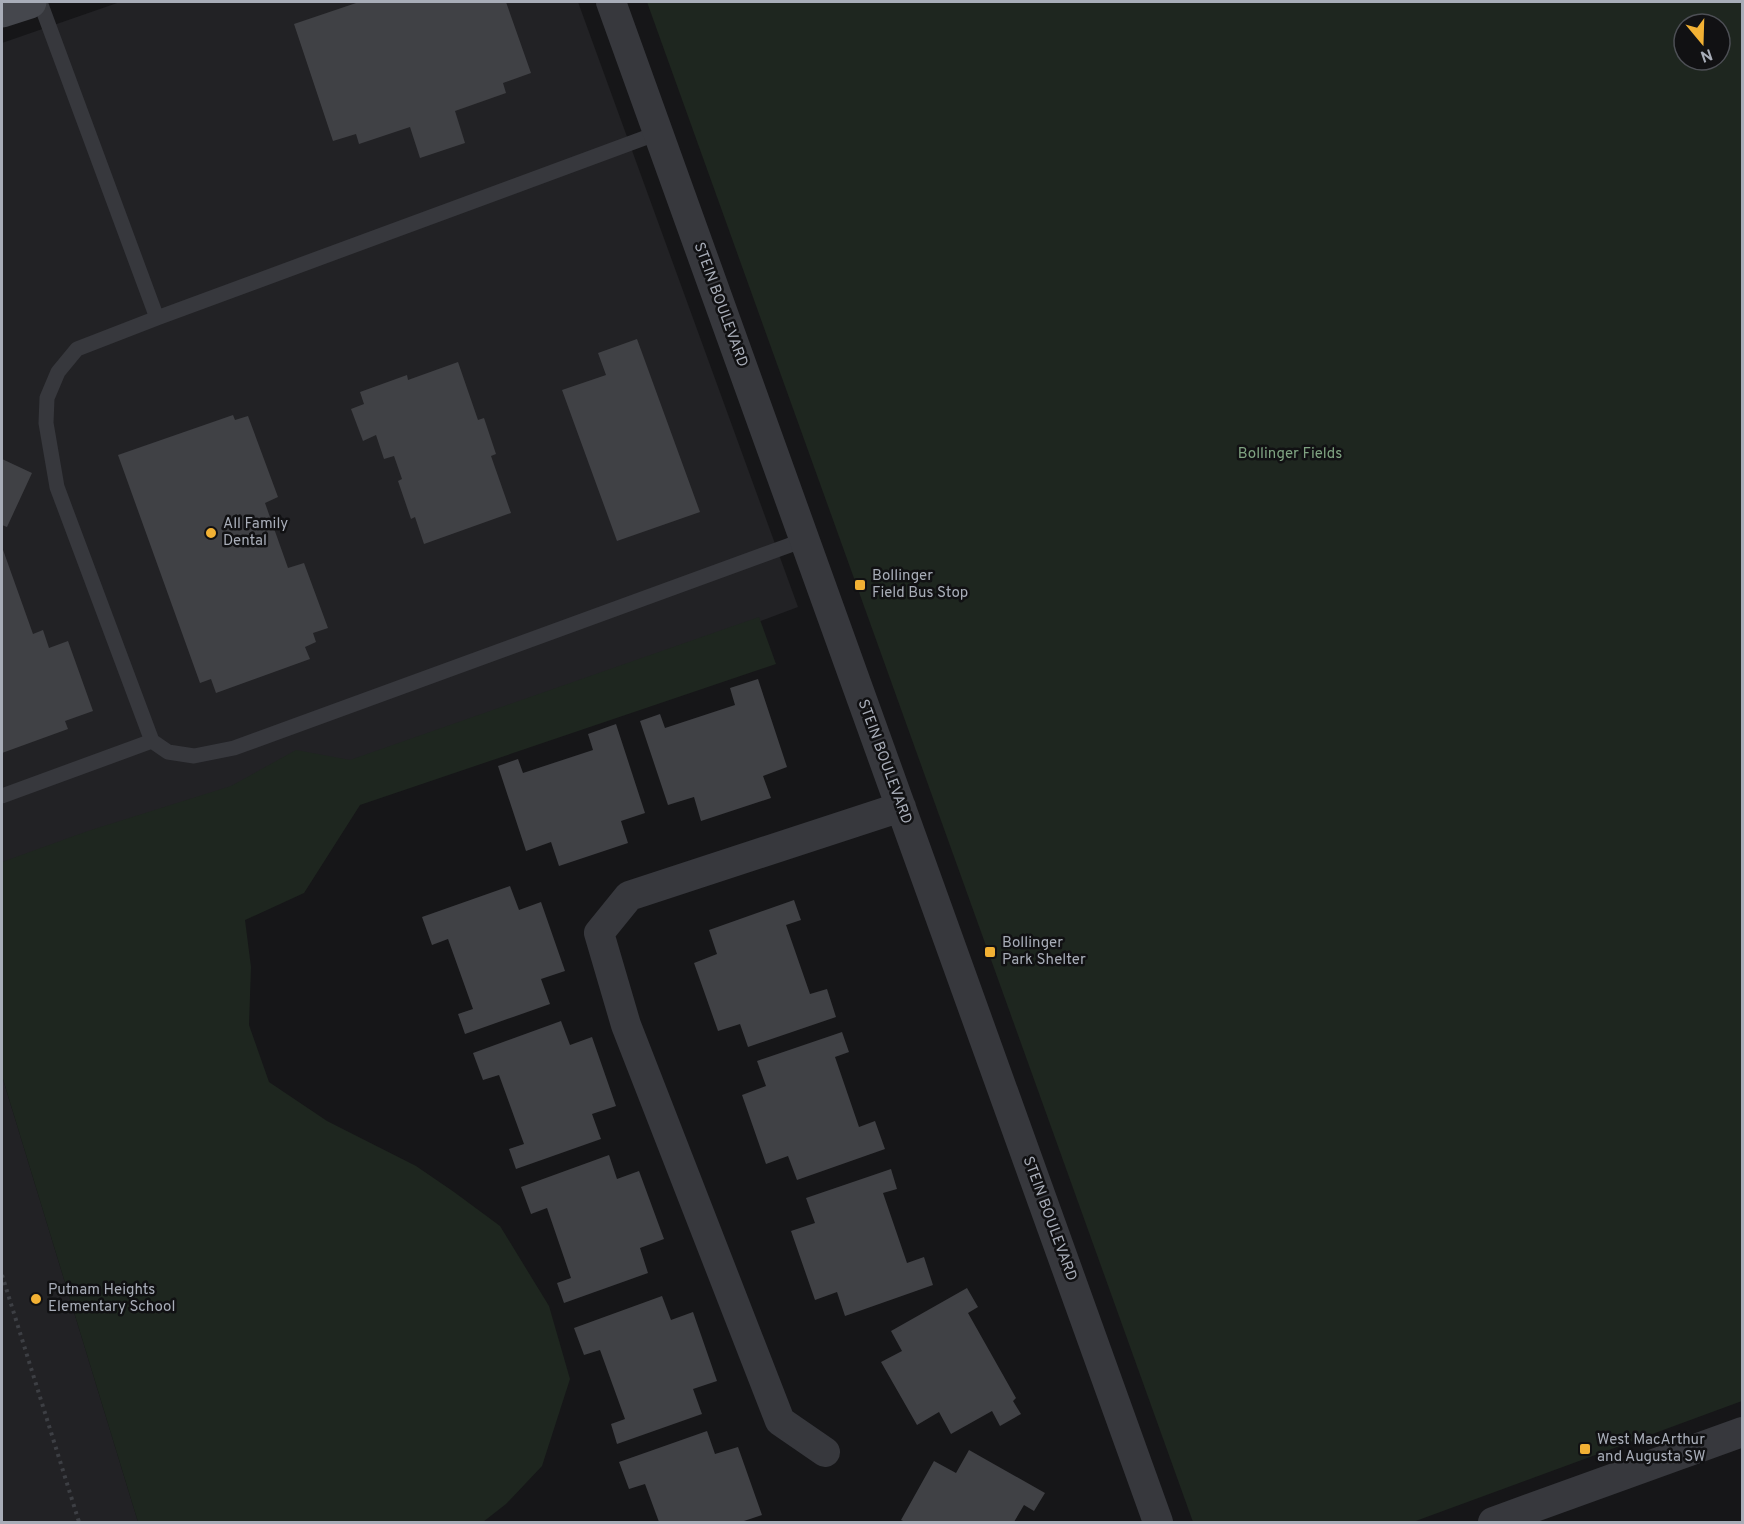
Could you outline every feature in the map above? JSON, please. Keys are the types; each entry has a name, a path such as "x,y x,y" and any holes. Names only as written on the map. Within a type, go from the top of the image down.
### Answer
{"street":[{"path":"2,11 30,2"},
{"name":"STEIN BOULEVARD","path":"611,2 1158,1522"},
{"path":"825,1452 780,1421 626,1025 599,933 629,896 901,807"},
{"path":"1493,1522 1567,1510 1743,1432"}],"lane":[{"path":"40,2 157,318"},
{"path":"658,133 77,349 58,372 47,398 46,423 57,487 152,741 168,752 194,756 234,748 804,540"},
{"path":"2,796 152,741"}],"path":[{"path":"2,1275 79,1522"}],"shaded area":[{"path":"120,2 578,2 798,607 2,905 2,43"},
{"name":"Putnam Heights Elementary School","path":"2,1076 138,1522 2,1522"}],"green space":[{"name":"Bollinger Fields","path":"647,2 1742,2 1742,1401 1413,1522 1193,1522"},
{"path":"759,617 776,664 360,805 304,893 245,920 251,967 249,1025 269,1082 327,1121 416,1166 500,1226 549,1306 570,1379 542,1466 506,1504 483,1522 138,1522 2,1076 2,862 88,831 231,786 296,750 350,760"}],"building":[{"path":"359,2 506,2 531,73 503,83 506,93 455,111 465,143 420,158 410,127 359,144 356,134 333,141 294,24"},
{"path":"637,339 700,512 617,541 562,390 606,375 598,353"},
{"path":"458,362 478,420 484,418 496,454 491,456 511,513 424,544 415,517 411,519 398,481 402,479 394,456 384,459 376,435 363,441 351,409 364,404 360,392 407,375 408,380"},
{"name":"All Family Dental","path":"233,415 235,420 248,416 278,497 265,503 288,568 304,563 328,628 313,633 316,642 305,647 310,659 216,693 211,679 200,683 118,455"},
{"path":"2,459 32,473 7,527 2,525"},
{"path":"2,547 33,634 43,630 49,648 68,641 93,711 65,721 68,729 2,753"},
{"path":"758,679 787,767 763,776 771,798 701,821 694,797 668,805 640,721 660,714 665,728 735,705 730,688"},
{"path":"616,724 645,813 621,821 628,843 559,866 551,842 526,851 498,766 518,759 523,773 593,750 588,734"},
{"path":"510,886 519,910 541,902 565,971 541,979 550,1004 465,1034 458,1014 473,1009 448,939 432,945 422,917"},
{"path":"794,900 801,920 786,925 810,994 827,989 836,1017 748,1047 740,1024 718,1031 694,963 717,954 709,930"},
{"path":"561,1021 570,1045 592,1037 616,1106 592,1114 601,1139 516,1169 509,1149 524,1144 499,1075 483,1080 473,1053"},
{"path":"842,1032 849,1052 835,1057 859,1127 875,1121 885,1149 797,1180 788,1156 766,1164 742,1095 766,1086 757,1061"},
{"path":"609,1155 617,1179 639,1171 664,1239 640,1248 648,1273 564,1303 557,1283 571,1278 547,1208 531,1214 521,1187"},
{"path":"891,1169 897,1189 883,1193 907,1263 924,1257 933,1285 845,1316 837,1292 815,1300 791,1231 815,1223 806,1198"},
{"path":"967,1288 978,1307 968,1313 1016,1398 1013,1401 1021,1414 1000,1426 992,1411 951,1434 939,1412 917,1425 881,1362 902,1351 891,1331"},
{"path":"662,1296 671,1320 693,1312 717,1381 693,1389 702,1414 617,1444 611,1424 625,1419 600,1350 584,1355 574,1328"},
{"path":"707,1431 715,1454 738,1447 762,1515 741,1522 659,1522 645,1484 629,1489 619,1462"},
{"path":"969,1450 1045,1493 1034,1511 1024,1505 1014,1522 905,1522 901,1520 934,1461 956,1473"}],"place":[{"name":"All Family Dental","path":"211,533"},
{"name":"Bollinger Field Bus Stop","path":"860,585"},
{"name":"Bollinger Park Shelter","path":"990,952"},
{"name":"Putnam Heights Elementary School","path":"36,1299"},
{"name":"West MacArthur and Augusta SW","path":"1585,1449"}]}
